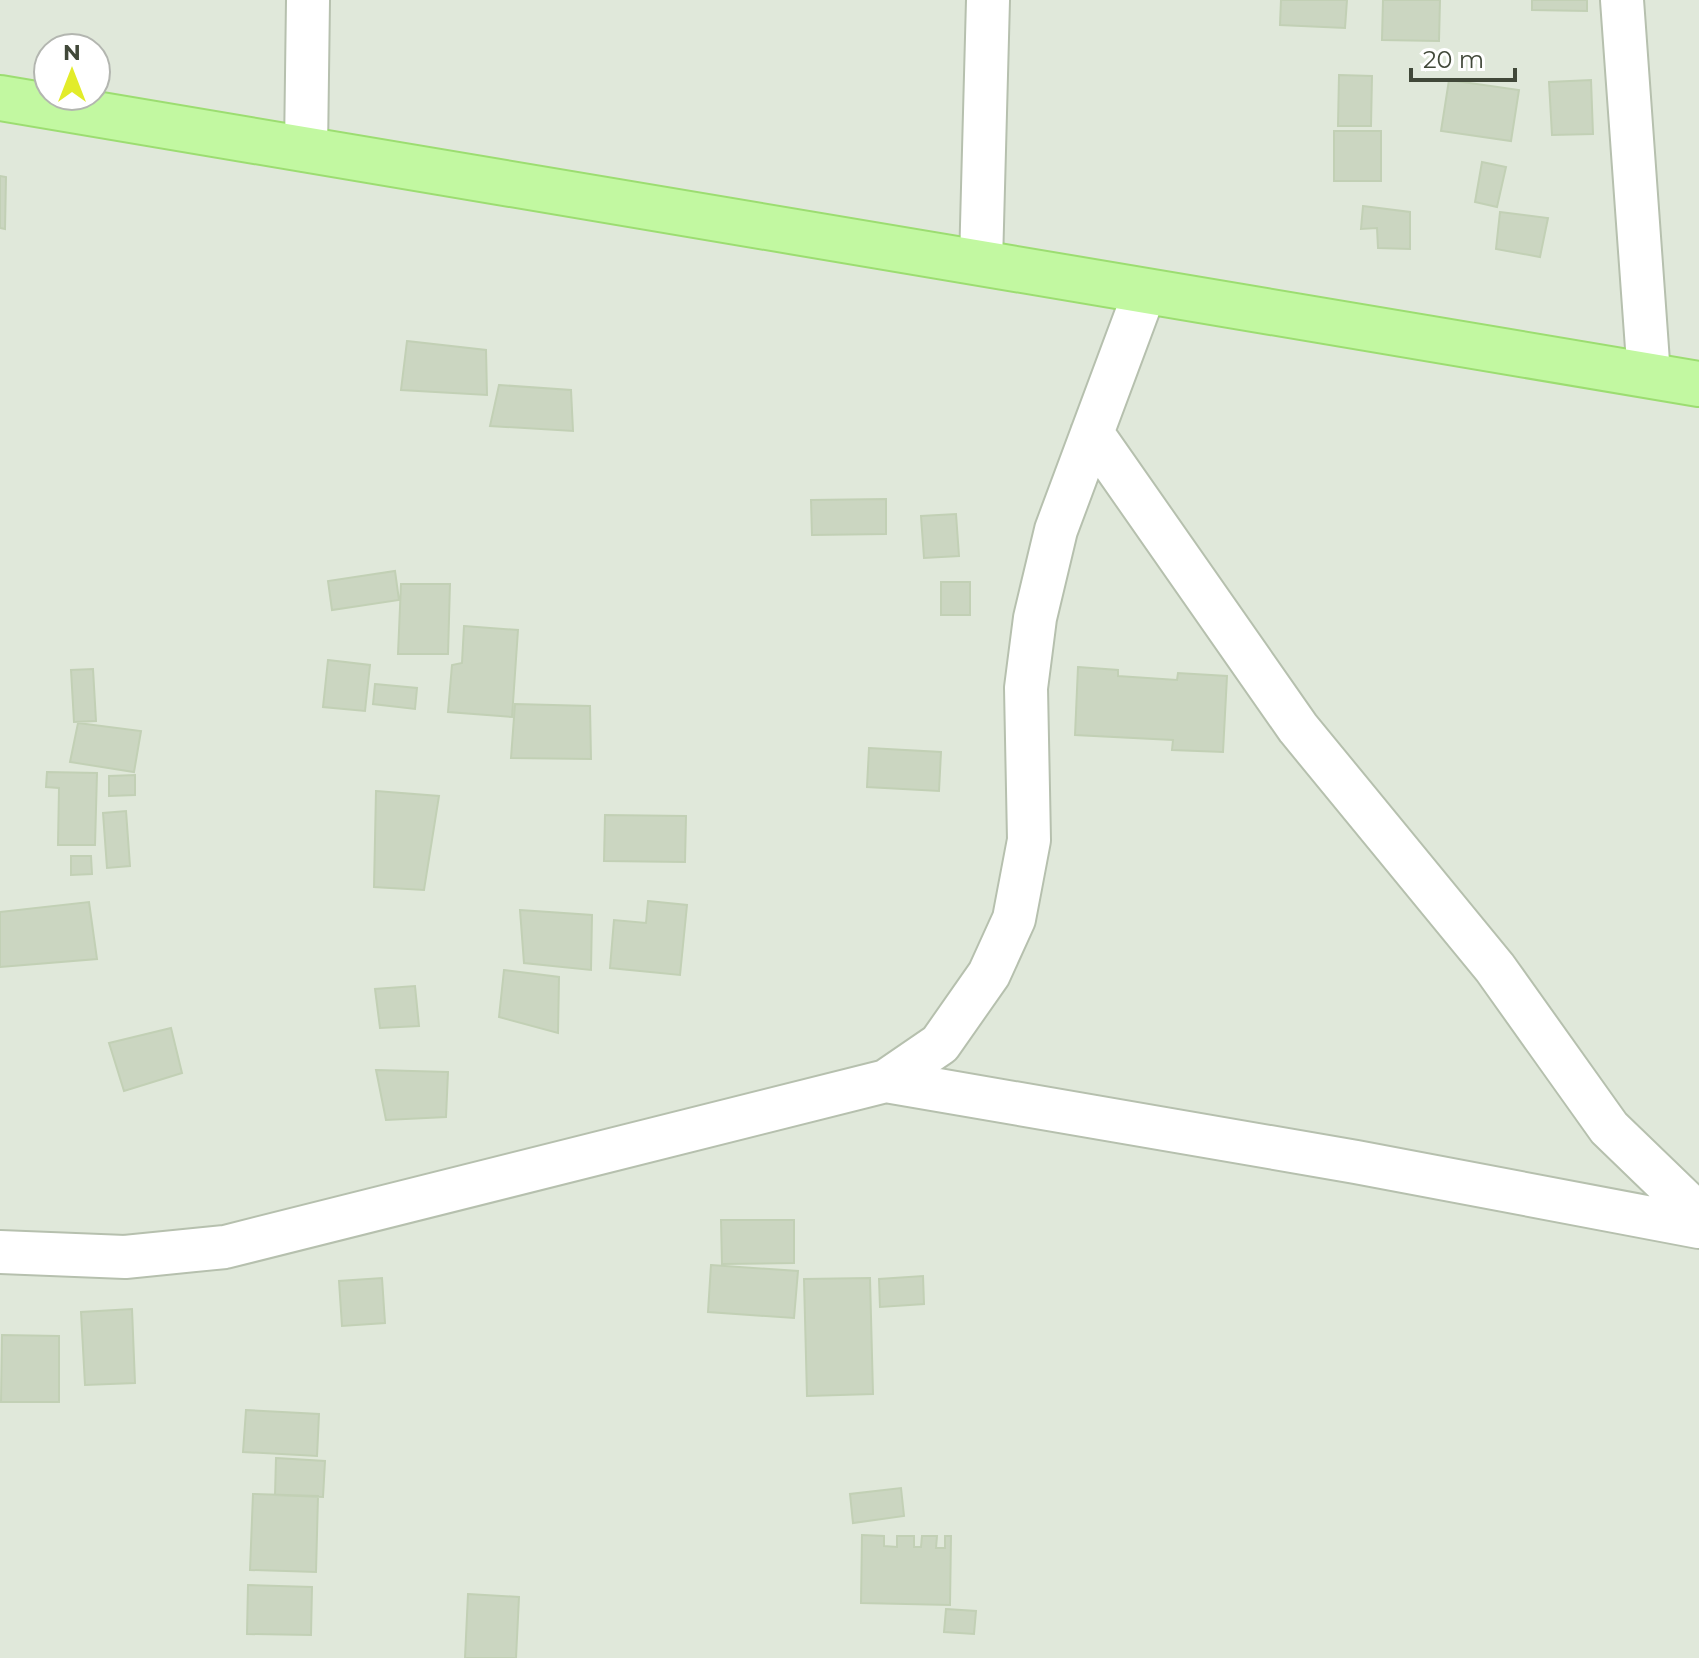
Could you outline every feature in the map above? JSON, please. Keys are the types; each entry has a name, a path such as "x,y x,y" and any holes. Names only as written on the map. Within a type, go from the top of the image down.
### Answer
{"main road":[{"path":"0,98 1699,384"}],"street":[{"path":"306,150 308,0"},
{"path":"981,263 988,0"},
{"path":"1622,0 1649,376"},
{"path":"0,1252 125,1257 225,1247 886,1081 940,1044 989,974 1014,919 1029,840 1026,688 1035,618 1056,530 1145,291"},
{"path":"1092,433 1298,728 1495,968 1609,1128 1699,1215"},
{"path":"886,1081 1356,1162 1699,1227"}],"shaded area":[{"path":"0,0 1699,0 1699,1658 0,1658"}],"building":[{"path":"1281,0 1347,0 1345,28 1280,25"},
{"path":"1383,0 1440,0 1439,41 1382,40"},
{"path":"1532,0 1587,0 1587,11 1532,10"},
{"path":"1339,75 1372,76 1371,126 1338,126"},
{"path":"1449,80 1519,90 1511,141 1441,131"},
{"path":"1591,80 1593,134 1552,135 1549,82"},
{"path":"1334,131 1381,131 1381,181 1334,181"},
{"path":"1482,162 1506,167 1497,207 1475,202"},
{"path":"0,176 6,177 5,229 0,228"},
{"path":"1363,206 1410,212 1410,249 1378,248 1377,228 1361,229"},
{"path":"1500,212 1548,218 1540,257 1496,249"},
{"path":"407,341 486,350 487,395 401,390"},
{"path":"499,385 571,390 573,431 490,426"},
{"path":"886,499 886,534 812,535 811,500"},
{"path":"956,514 959,556 924,558 921,516"},
{"path":"395,571 399,600 332,610 328,581"},
{"path":"941,582 970,582 970,615 941,615"},
{"path":"401,584 450,584 448,654 398,654"},
{"path":"464,626 518,630 512,717 448,712 452,665 462,663"},
{"path":"328,660 370,665 365,711 323,707"},
{"path":"1078,667 1118,670 1118,676 1177,680 1178,673 1227,676 1223,752 1172,750 1173,740 1075,735"},
{"path":"93,669 96,721 74,722 71,670"},
{"path":"375,684 417,688 415,709 373,704"},
{"path":"515,704 590,706 591,759 511,758"},
{"path":"78,723 141,731 134,772 70,762"},
{"path":"869,748 941,752 939,791 867,787"},
{"path":"47,772 97,773 95,845 58,845 59,788 46,787"},
{"path":"135,775 135,795 109,796 109,776"},
{"path":"376,791 439,796 424,890 374,887"},
{"path":"126,811 130,866 107,868 103,813"},
{"path":"605,815 686,816 685,862 604,861"},
{"path":"71,856 91,856 92,874 71,875"},
{"path":"648,901 687,905 680,975 610,968 614,920 646,923"},
{"path":"89,902 97,959 0,967 0,912"},
{"path":"520,910 592,915 591,970 524,963"},
{"path":"504,970 559,977 558,1033 499,1017"},
{"path":"415,986 419,1026 380,1028 375,989"},
{"path":"171,1028 182,1073 124,1091 109,1043"},
{"path":"376,1070 448,1072 446,1117 386,1120"},
{"path":"721,1220 794,1220 794,1263 722,1264"},
{"path":"711,1265 798,1271 794,1318 708,1312"},
{"path":"923,1276 924,1304 880,1307 879,1279"},
{"path":"382,1278 385,1323 342,1326 339,1281"},
{"path":"870,1278 873,1394 807,1396 804,1279"},
{"path":"132,1309 135,1383 85,1385 81,1312"},
{"path":"2,1335 59,1336 59,1402 1,1402"},
{"path":"246,1410 319,1414 317,1456 243,1452"},
{"path":"276,1458 325,1461 323,1497 275,1495"},
{"path":"901,1488 904,1516 853,1523 850,1494"},
{"path":"253,1494 318,1496 316,1572 250,1570"},
{"path":"862,1535 884,1536 884,1546 897,1547 897,1536 914,1536 914,1547 921,1547 922,1536 937,1536 936,1548 945,1548 945,1536 951,1536 950,1605 861,1603"},
{"path":"248,1585 312,1587 311,1635 247,1634"},
{"path":"468,1594 519,1597 516,1658 465,1658"},
{"path":"946,1609 976,1611 974,1634 944,1632"}]}
